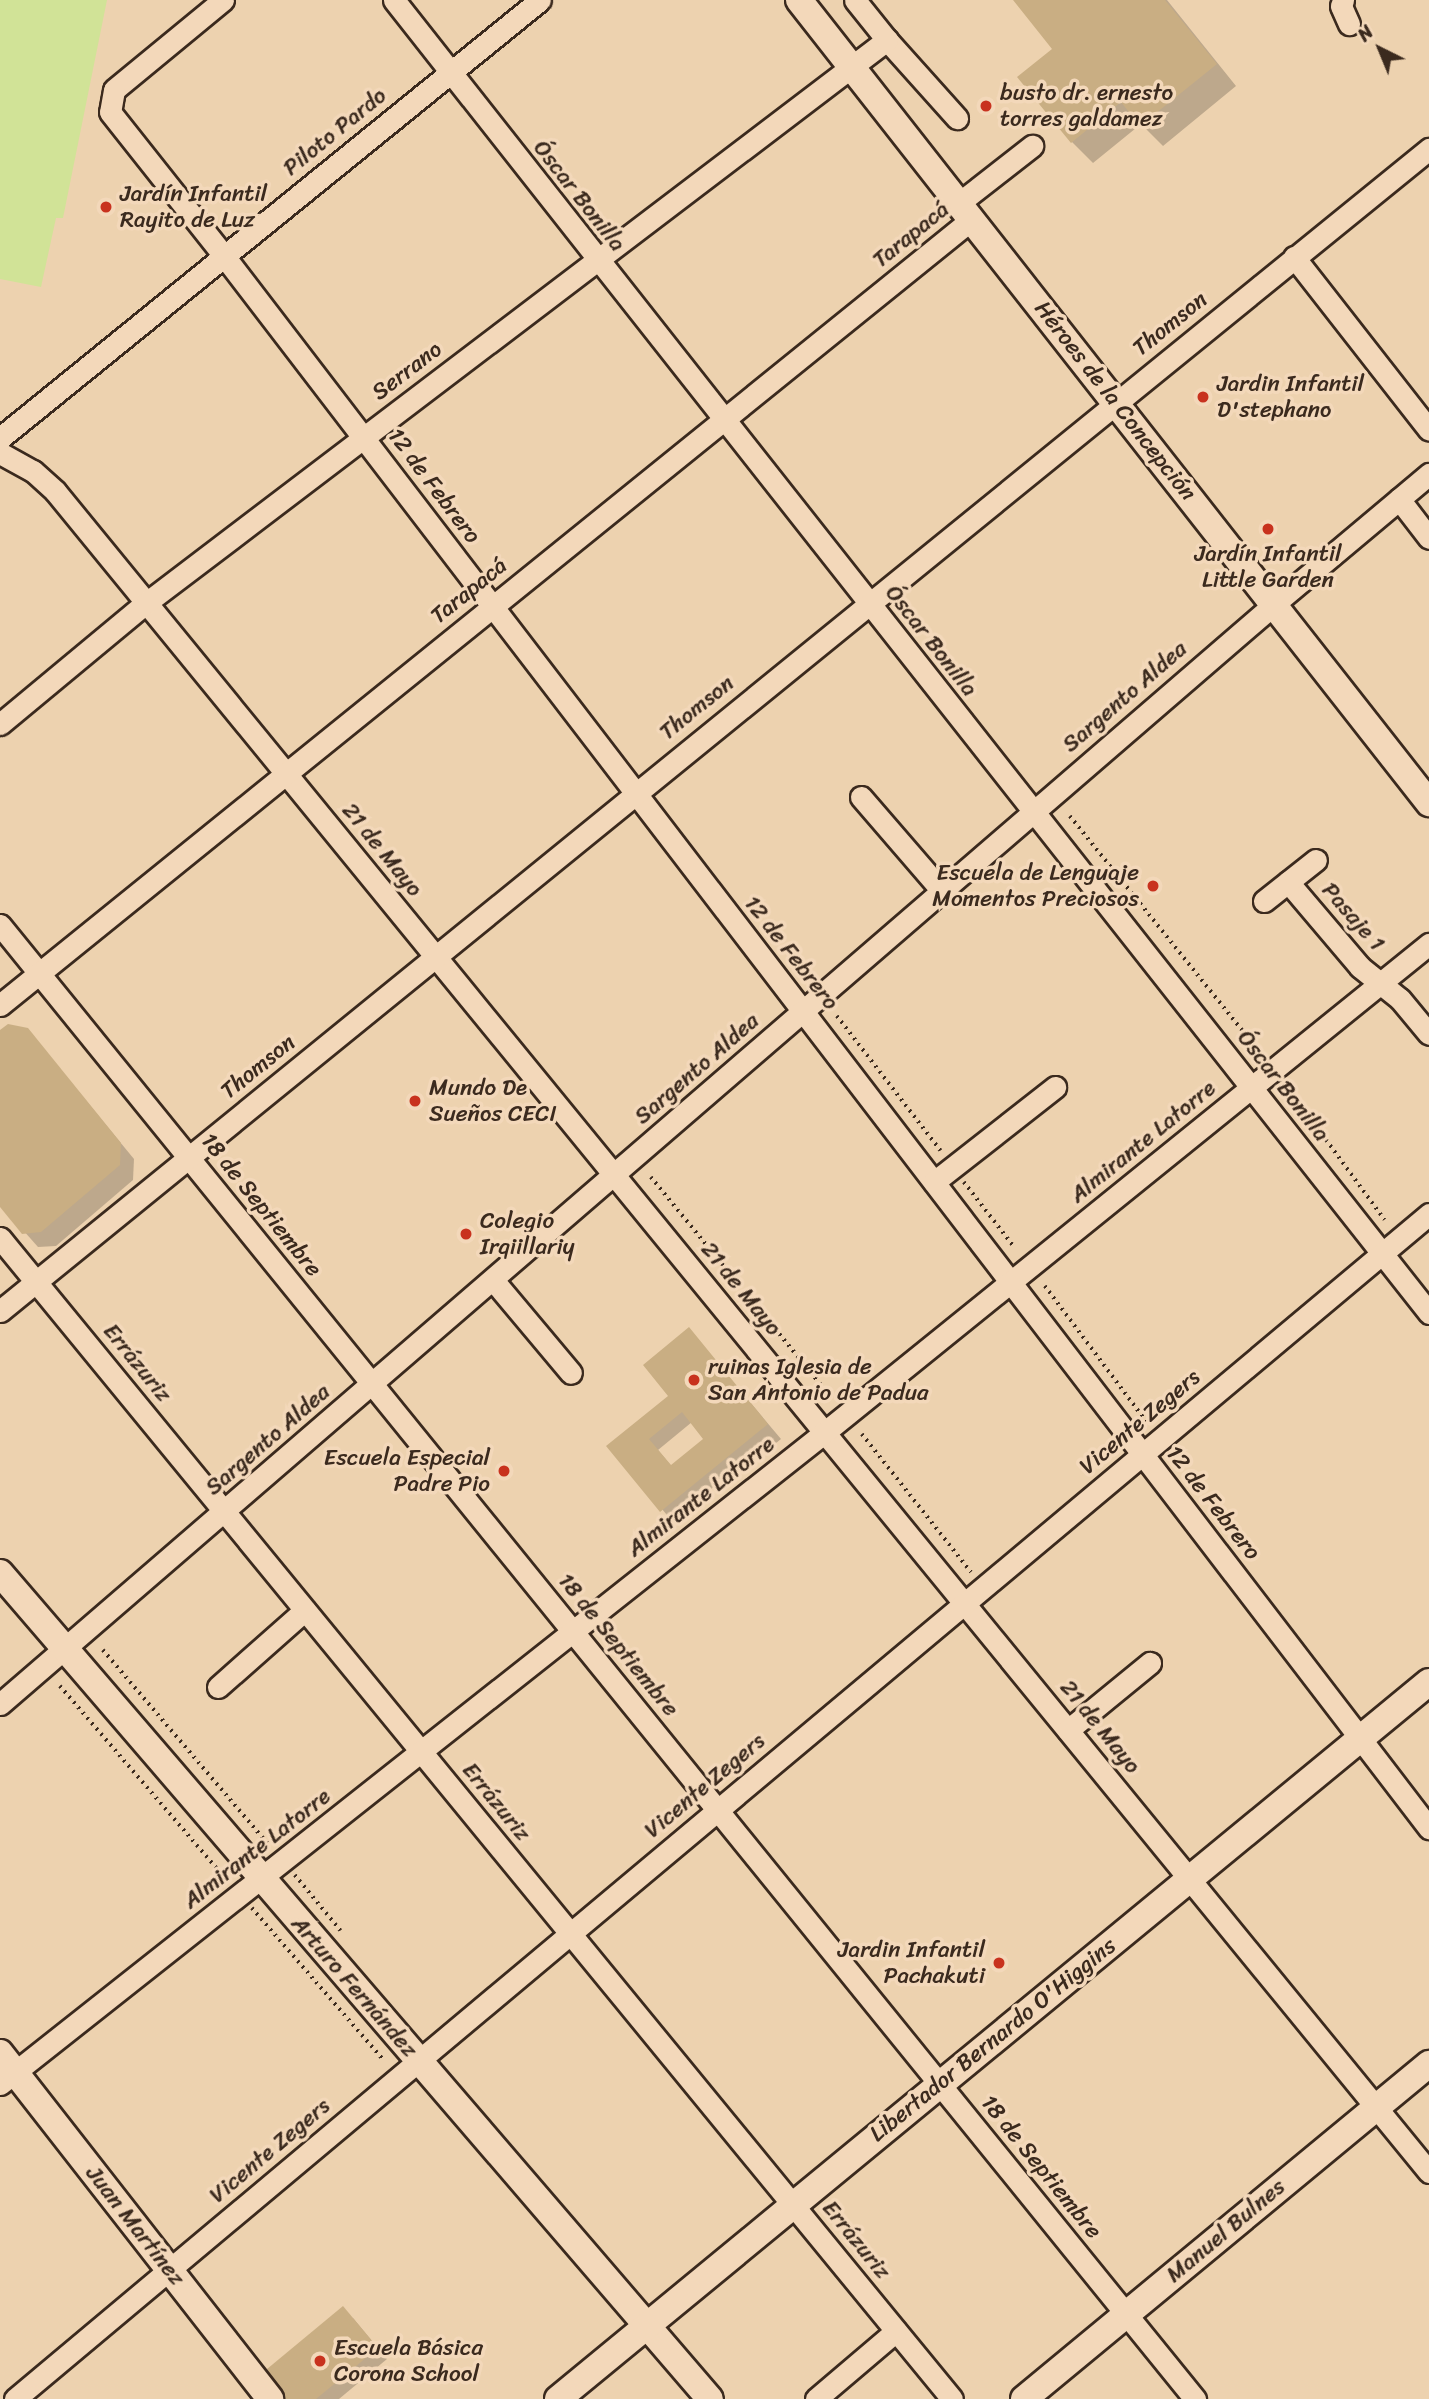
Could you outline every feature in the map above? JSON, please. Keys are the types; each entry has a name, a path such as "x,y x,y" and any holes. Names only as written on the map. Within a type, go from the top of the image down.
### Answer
{"main road":[{"name":"Héroes de la Concepción","path":"799,0 1429,803"},
{"name":"Arturo Fernández","path":"0,1573 710,2399"},
{"name":"Libertador Bernardo O'Higgins","path":"558,2399 1429,1682"},
{"name":"Manuel Bulnes","path":"1024,2399 1429,2064"},
{"name":"Juan Martínez","path":"5,2070 169,2270 270,2399"}],"street":[{"name":"12 de Febrero","path":"223,0 114,90 110,111 1429,1828"},
{"name":"Óscar Bonilla","path":"394,0 449,74 1429,1313"},
{"name":"Piloto Pardo","path":"0,438 540,0"},
{"path":"855,0 957,118"},
{"path":"1343,0 1342,6 1349,23"},
{"name":"Serrano","path":"0,724 146,603 850,65 887,40"},
{"name":"Tarapacá","path":"0,1005 722,419 966,211 1032,146"},
{"name":"Thomson","path":"0,1311 1429,149"},
{"path":"1294,257 1429,430"},
{"name":"21 de Mayo","path":"0,453 45,480 1429,2172"},
{"name":"Sargento Aldea","path":"0,1704 1273,605 1429,474"},
{"path":"1399,499 1429,538"},
{"path":"861,797 942,891"},
{"name":"Pasaje 1","path":"1264,901 1316,860"},
{"name":"Pasaje 1","path":"1289,882 1360,967 1401,999 1429,1034"},
{"name":"18 de Septiembre","path":"0,925 1195,2399"},
{"name":"Almirante Latorre","path":"5,2070 240,1895 422,1753 825,1432 1429,944"},
{"path":"934,1182 1055,1087"},
{"name":"Vicente Zegers","path":"15,2399 1429,1214"},
{"name":"Errázuriz","path":"0,1238 952,2399"},
{"path":"493,1280 571,1373"},
{"path":"218,1687 306,1610"},
{"path":"1068,1730 1150,1663"},
{"path":"816,2399 896,2331"}],"path":[{"path":"1070,816 1258,1050"},
{"path":"838,1016 1015,1248"},
{"path":"1289,1089 1385,1220"},
{"path":"651,1177 830,1396"},
{"path":"1045,1286 1146,1421"},
{"path":"862,1434 984,1587"},
{"path":"103,1650 343,1934"},
{"path":"60,1686 383,2059"}],"green space":[{"path":"0,0 107,0 63,218 56,218 41,287 0,279"}],"building":[{"path":"1013,0 1165,0 1217,64 1140,126 1121,102 1071,143 1017,77 1052,49"},
{"path":"8,1024 28,1028 121,1143 120,1165 41,1232 22,1234 0,1207 0,1030"},
{"path":"689,1327 768,1424 660,1512 606,1446 668,1396 643,1365","holes":["682,1412 703,1439 671,1465 649,1439"]},
{"name":"Escuela Básica Corona School","path":"343,2306 378,2348 316,2399 282,2399 261,2374"}],"place":[{"name":"busto dr. ernesto torres galdamez","path":"986,106"},
{"name":"Jardín Infantil Rayito de Luz","path":"106,207"},
{"name":"Jardin Infantil D'stephano","path":"1203,397"},
{"name":"Jardín Infantil Little Garden","path":"1268,529"},
{"name":"Escuela de Lenguaje Momentos Preciosos","path":"1153,886"},
{"name":"Mundo De Sueños CECI","path":"415,1101"},
{"name":"Colegio Irqiillariy","path":"466,1234"},
{"name":"ruinas Iglesia de San Antonio de Padua","path":"694,1380"},
{"name":"Escuela Especial Padre Pio","path":"504,1471"},
{"name":"Jardin Infantil Pachakuti","path":"999,1963"},
{"name":"Escuela Básica Corona School","path":"320,2361"}]}
